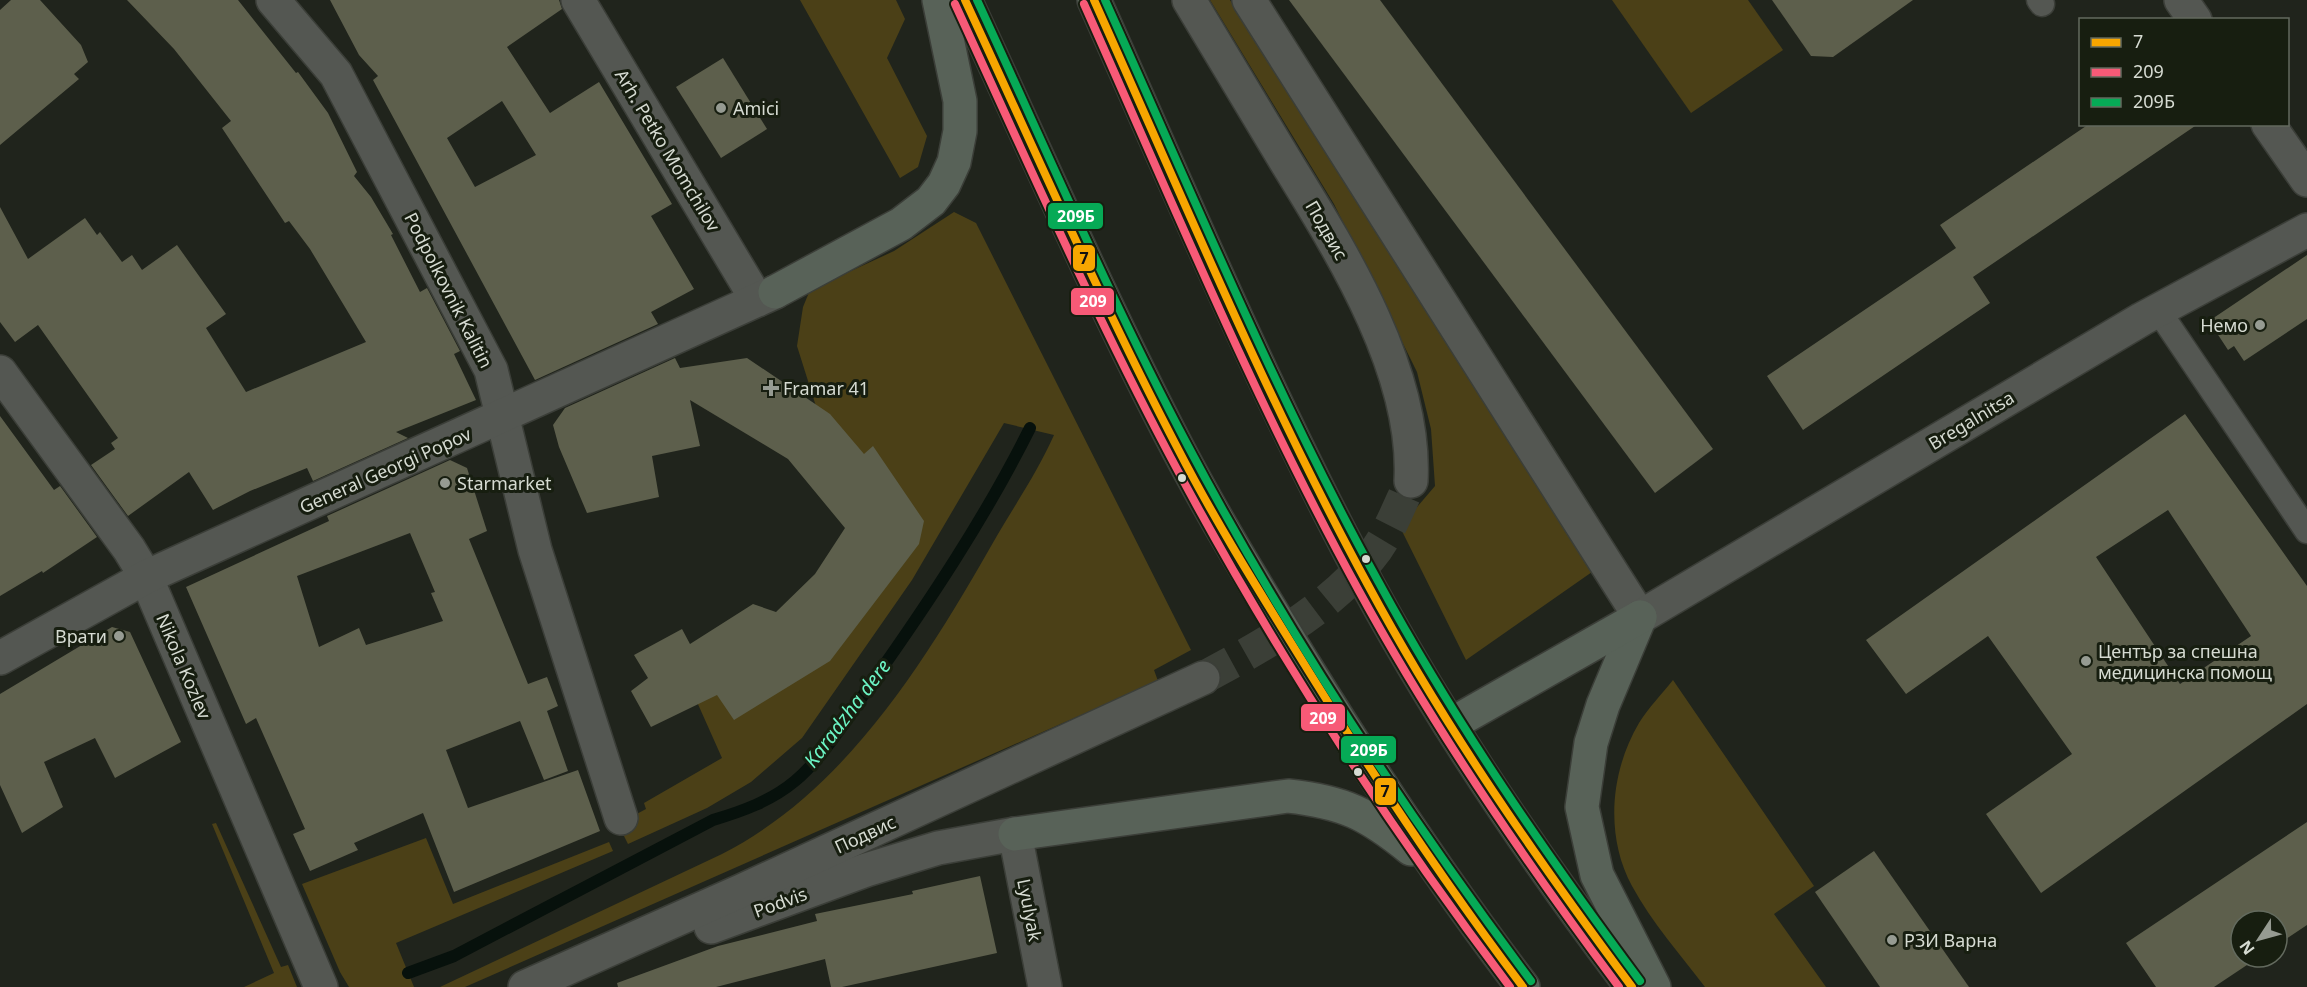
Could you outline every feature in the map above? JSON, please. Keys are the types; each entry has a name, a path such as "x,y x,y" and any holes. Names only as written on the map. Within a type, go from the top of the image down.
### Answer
{"highway":[{"path":"766,296 901,224 931,201 944,184 954,162 960,131 960,100 939,0"},
{"path":"964,0 1101,294 1178,448 1269,608 1356,748 1434,867 1523,987"},
{"path":"1094,0 1196,227 1336,526 1450,725 1492,792 1632,987"},
{"path":"1450,725 1640,617"},
{"path":"1640,617 1603,705 1591,742 1582,807 1597,875 1654,987"},
{"path":"1015,834 1288,796 1325,800 1376,821 1434,867"}],"street":[{"name":"Podpolkovnik Kalitin","path":"273,0 336,74 349,96 491,370 501,418 564,645 621,818"},
{"name":"Arh. Petko Momchilov","path":"578,0 766,296"},
{"name":"Подвис","path":"1189,0 1321,219 1375,324 1406,408 1412,453 1411,481"},
{"path":"1249,0 1640,617"},
{"path":"2181,0 2194,18"},
{"path":"2269,126 2307,180"},
{"name":"Bregalnitsa","path":"1640,617 2158,310 2307,230"},
{"name":"General Georgi Popov","path":"0,658 146,578 766,296"},
{"name":"Nikola Kozlev","path":"0,372 129,549 146,578 317,978"},
{"name":"Подвис","path":"525,987 741,891 1203,678"},
{"name":"Podvis","path":"549,987 866,870 938,848 1015,834"},
{"name":"Lyulyak","path":"1015,834 1045,987"}],"lane":[{"path":"2158,310 2307,531"}],"shaded area":[{"path":"800,0 896,0 905,19 887,58 927,136 918,167 900,178"},
{"path":"1210,0 1230,0 1592,572 1466,660 1400,527 1435,486 1431,429 1417,372 1334,204"},
{"path":"1612,0 1748,0 1783,50 1691,113"},
{"path":"954,212 976,223 1191,650 1154,670 1158,681 465,987 440,987 722,854 767,827 809,794 847,756 882,715 944,626 1035,473 1054,435 1004,423 912,580 802,738 751,782 707,808 628,844 618,824 646,809 644,803 722,758 697,702 796,620 877,504 820,419 797,346 803,307 810,290 894,251"},
{"path":"1673,680 1814,886 1774,914 1826,987 1705,987 1657,926 1632,886 1623,867 1618,846 1614,804 1617,783 1629,742 1639,723"},
{"path":"216,823 281,967 288,965 297,987 244,987 274,973 212,824"},
{"path":"426,838 453,904 609,842 613,851 396,943 414,987 349,987 340,972 302,884"}],"building":[{"path":"11,0 40,0 81,45 88,62 74,74 79,79 0,145 0,10"},
{"path":"127,0 238,0 296,73 298,72 328,113 357,172 354,176 371,197 393,234 391,235 420,292 427,288 460,351 454,354 476,400 396,432 408,438 313,481 307,468 250,491 213,510 189,472 128,516 91,465 115,449 111,443 118,438 38,325 15,342 0,322 0,207 28,259 85,218 97,235 100,232 122,262 132,255 142,270 177,245 226,314 206,328 246,392 366,342 310,249 289,221 285,223 222,128 231,121 174,49"},
{"path":"330,0 559,0 562,9 507,47 550,113 599,82 672,204 651,216 694,289 651,312 658,324 535,380 373,80 378,76 359,55","holes":["502,101 536,155 475,187 447,138"]},
{"path":"1289,0 1380,0 1713,449 1655,493"},
{"path":"1772,0 1913,0 1833,57 1811,56"},
{"name":"Amici","path":"723,58 767,129 721,158 676,87"},
{"path":"2086,126 2195,126 1973,277 1990,303 1803,430 1767,376 1956,248 1940,225"},
{"path":"2307,255 2307,319 2244,361 2234,346 2228,350 2209,321"},
{"path":"675,358 680,368 747,358 830,414 864,454 873,446 924,521 919,544 830,661 734,720 717,695 651,727 631,691 648,678 634,655 682,629 690,644 753,604 776,612 815,574 845,528 788,459 690,400 700,446 652,456 659,497 587,513 559,447 553,425 565,408"},
{"name":"Център за спешна медицинска помощ","path":"2185,414 2307,586 2307,704 2041,893 1986,814 2072,754 1988,636 1906,694 1866,640","holes":["2168,510 2251,636 2180,684 2096,557"]},
{"path":"0,416 54,490 60,486 97,537 43,573 42,571 0,596"},
{"path":"450,460 467,468 487,531 469,539 528,684 547,677 558,706 547,711 568,771 544,780 520,721 446,750 468,808 578,770 600,831 454,892 423,813 354,843 358,850 310,871 293,834 305,829 256,718 246,724 186,587 329,521 327,516","holes":["410,533 435,592 431,593 443,621 366,645 359,628 319,647 297,576"]},
{"path":"112,627 130,632 181,742 115,778 95,738 44,762 63,807 22,833 0,785 0,694"},
{"path":"2307,822 2307,925 2289,937 2289,909 2229,909 2229,969 2241,969 2214,987 2156,987 2126,943"},
{"name":"РЗИ Варна","path":"1874,851 1969,987 1880,987 1815,892"},
{"path":"980,876 997,953 842,987 831,987 825,959 716,987 618,987 617,983 718,946 817,921 815,914 913,894 912,891"}],"waterway":[{"name":"Karadzha dere","path":"408,973 454,956 713,820 766,800 795,781 836,735 935,591 975,527 1030,428"}],"tunnel":[{"path":"1203,678 1271,640 1334,595 1370,558 1382,541 1411,481"}],"transit line":[{"name":"7","path":"965,0 1122,338 1204,498 1261,594 1374,774 1461,903 1523,987"},
{"name":"209Б","path":"977,0 1132,336 1226,516 1349,720 1438,852 1531,981"},
{"name":"7","path":"1094,0 1259,369 1330,514 1368,585 1428,689 1492,790 1632,987"},
{"name":"209Б","path":"1105,0 1304,439 1378,581 1438,685 1502,786 1640,981"},
{"name":"209","path":"955,4 1113,345 1208,525 1287,661 1373,794 1463,924 1510,987"},
{"name":"209","path":"1084,4 1249,374 1359,591 1418,694 1482,794 1619,987"}],"place":[{"name":"Amici","path":"721,108"},
{"name":"Немо","path":"2260,325"},
{"name":"Framar 41","path":"771,388"},
{"name":"Starmarket","path":"445,483"},
{"name":"Врати","path":"119,636"},
{"name":"Център за спешна медицинска помощ","path":"2086,661"},
{"name":"РЗИ Варна","path":"1892,940"}]}
